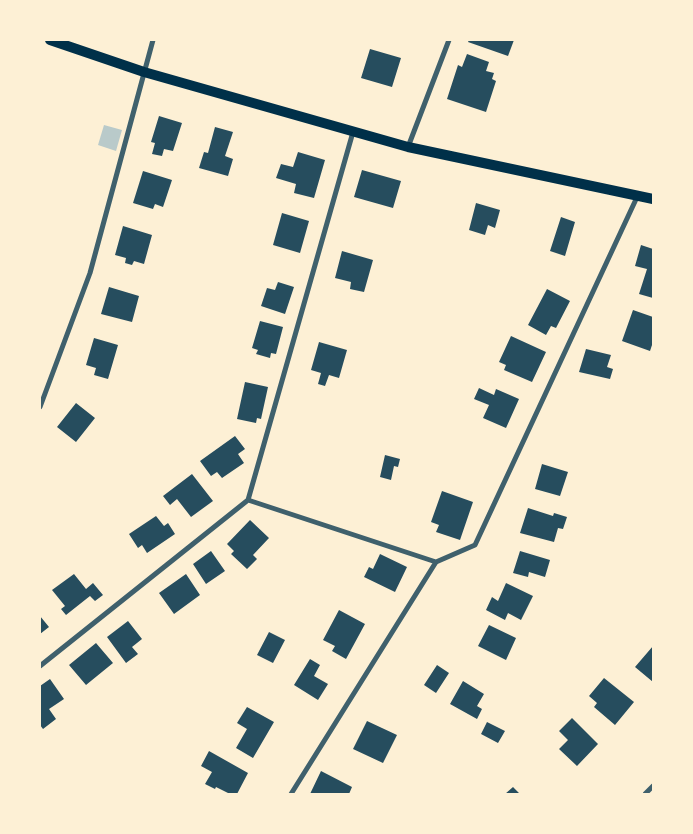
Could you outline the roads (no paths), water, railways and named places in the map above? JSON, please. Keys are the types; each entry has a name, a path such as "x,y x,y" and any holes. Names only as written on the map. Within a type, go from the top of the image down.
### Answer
{"main road":[{"path":"50,40 144,72 408,147 653,199"}],"street":[{"path":"40,407 90,273 153,40"},
{"path":"408,147 449,40"},
{"path":"40,666 248,500 353,132"},
{"path":"291,794 436,562 475,545 638,195"},
{"path":"248,500 436,562"},
{"path":"645,794 653,786"}]}
